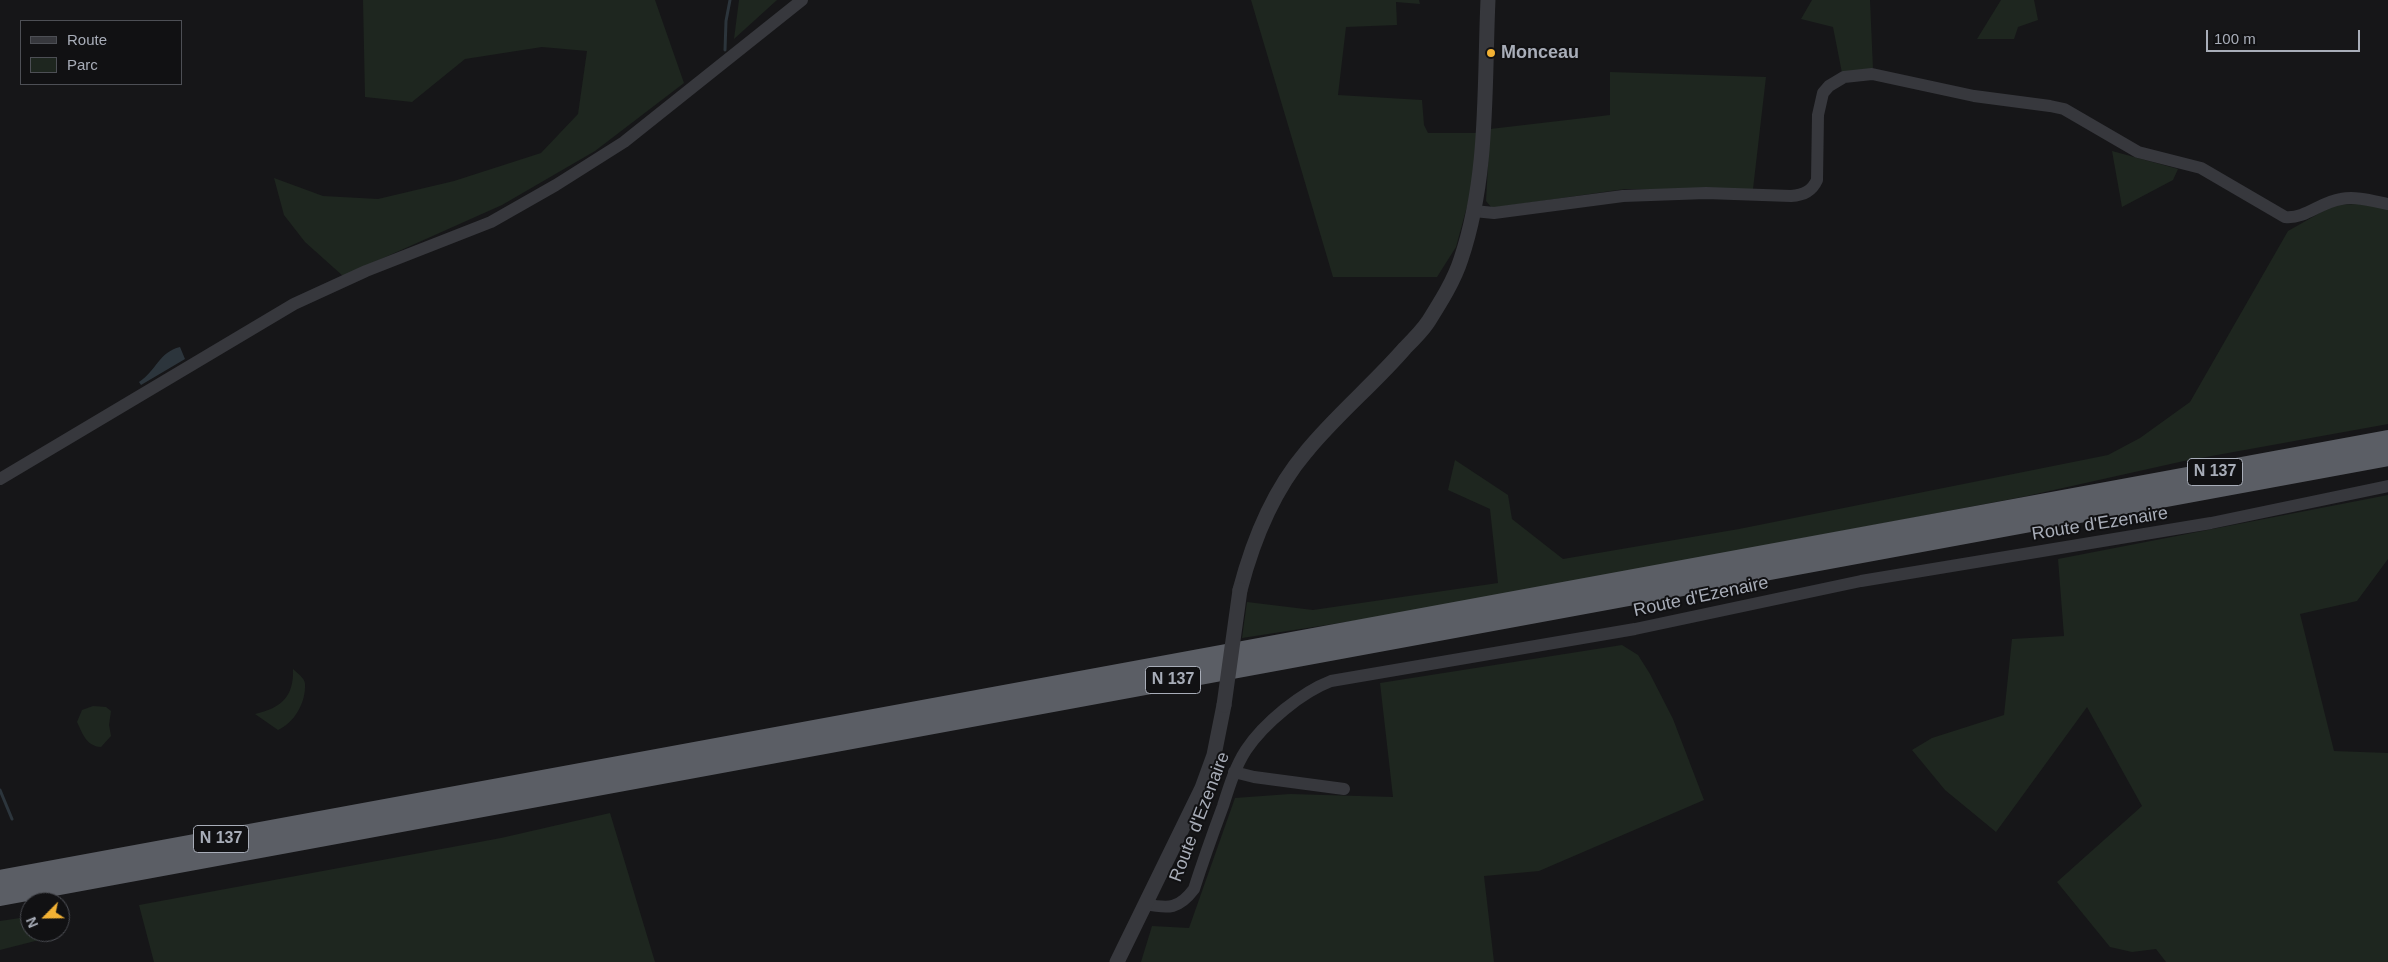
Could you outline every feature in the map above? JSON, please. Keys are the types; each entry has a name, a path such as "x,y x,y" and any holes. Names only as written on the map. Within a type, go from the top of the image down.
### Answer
{"highway":[{"name":"N 137","path":"0,880 2387,444"},
{"name":"N 137","path":"0,896 2387,444"}],"street":[{"path":"0,479 294,304 366,271 491,222 556,185 624,142 802,0"},
{"path":"1117,962 1202,788 1214,755 1224,705 1240,590 1250,551 1267,512 1287,477 1306,451 1392,363 1426,324 1461,260 1474,211 1482,158 1488,0"},
{"path":"1474,211 1494,213 1623,196 1706,193 1803,195 1812,188 1817,180 1818,115 1823,93 1837,80 1862,74 1974,96 2057,107 2077,116 2138,152 2201,168 2226,181 2278,215 2285,217 2299,216 2341,198 2362,199 2388,204"},
{"name":"Route d'Ezenaire","path":"1145,904 1174,907 1184,902 1194,889 1234,772 1246,749 1265,728 1301,697 1316,687 1331,681 1636,629 1861,581 2211,523 2388,486"},
{"path":"1234,772 1254,777 1344,789"}],"green space":[{"path":"363,0 655,0 684,83 595,151 502,205 343,276 305,242 284,215 274,178 323,196 378,199 454,181 541,153 578,114 587,51 542,47 465,59 412,102 365,97"},
{"path":"739,0 777,0 734,39"},
{"path":"1251,0 1419,0 1420,4 1396,2 1397,25 1346,27 1338,95 1422,100 1424,125 1428,133 1478,133 1473,184 1456,247 1437,277 1333,277"},
{"path":"1812,0 1870,0 1873,69 1842,73 1833,27 1801,19"},
{"path":"2001,0 2034,0 2038,20 2018,27 2014,39 1977,39"},
{"path":"1610,72 1766,77 1753,189 1625,189 1492,208 1486,201 1490,129 1610,115"},
{"path":"2112,151 2178,169 2173,180 2122,207"},
{"path":"2359,204 2388,208 2388,424 2184,461 2027,496 1901,520 1392,615 1242,638 1247,602 1313,610 1498,583 1490,509 1448,490 1455,460 1508,495 1512,519 1563,559 1739,529 2108,455 2140,438 2190,402 2288,231 2334,205"},
{"path":"2388,495 2388,559 2357,601 2300,614 2334,751 2388,753 2388,962 2166,962 2156,949 2132,952 2110,947 2057,882 2142,806 2087,707 1996,832 1945,790 1912,750 1932,738 2004,715 2012,639 2064,636 2058,559"},
{"path":"1622,645 1638,655 1650,674 1673,719 1704,800 1539,871 1484,876 1494,962 1141,962 1152,926 1189,928 1235,798 1290,794 1393,797 1380,683"},
{"path":"293,669 305,682 305,691 301,705 294,717 289,723 278,730 255,714 279,705 284,700 291,687"},
{"path":"93,706 106,707 111,711 109,725 111,736 101,747 88,742 77,722 82,710"},
{"path":"610,813 655,962 154,962 139,905 501,838"},
{"path":"20,918 20,942 31,942 0,950 0,921"}],"shaded area":[{"path":"180,347 185,359 141,385 139,382 150,373 162,357 173,349"}],"waterway":[{"path":"725,50 726,21 730,0"},
{"path":"0,790 12,819"}],"place":[{"name":"Monceau","path":"1491,53"}]}
